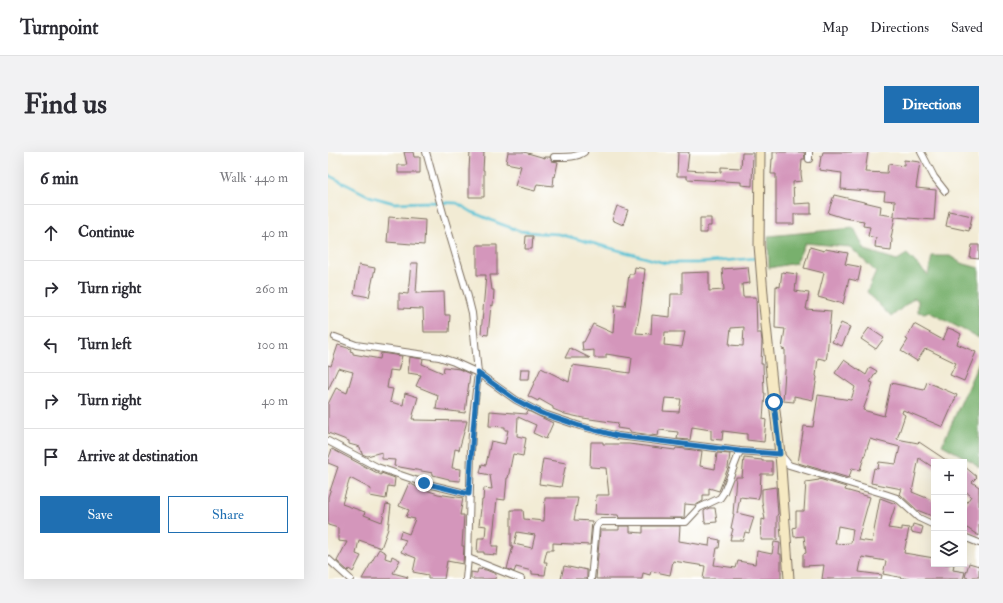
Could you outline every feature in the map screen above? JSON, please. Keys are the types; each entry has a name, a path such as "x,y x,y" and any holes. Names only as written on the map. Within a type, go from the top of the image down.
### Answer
{"main road":[{"path":"760,152 759,245 766,328 780,454 789,579"}],"street":[{"path":"426,152 472,313 478,373 471,450 466,579"},
{"path":"554,158 576,156 583,154 584,152"},
{"path":"809,152 809,159"},
{"path":"921,152 934,177 945,191"},
{"path":"335,337 361,346 393,349 440,357 478,373 522,404 541,413 580,426 618,436 740,451 780,454 789,464 798,468 896,498 919,518 931,524"},
{"path":"328,441 377,467 424,483 469,494"},
{"path":"591,579 596,528 598,524 602,522 686,522 699,508 720,498 724,492 740,451"},
{"path":"967,538 979,543"},
{"path":"468,558 521,579"},
{"path":"328,559 350,579"}],"green space":[{"path":"854,228 865,250 897,260 907,254 928,275 932,256 950,256 961,263 979,268 979,338 929,312 918,312 918,300 914,298 891,317 867,292 876,272 850,247 805,243 796,263 769,268 768,236"},
{"path":"979,362 979,468 973,462 942,445"}],"building":[{"path":"404,152 413,152 414,157 420,157 420,173 398,173 398,165 407,165"},
{"path":"470,152 484,152 484,197 469,197"},
{"path":"508,152 524,152 545,158 550,157 552,161 558,162 553,186 537,184 535,191 515,186 521,166 506,163"},
{"path":"678,152 689,152 687,170 721,172 721,167 741,168 742,153 753,153 752,186 741,185 741,182 687,179 687,176 677,176"},
{"path":"773,152 804,152 805,159 802,159 802,181 793,182 794,204 811,203 811,214 794,214 794,224 776,224 776,174 771,174"},
{"path":"823,152 868,152 865,172 887,173 888,164 904,166 904,160 920,162 916,188 936,190 934,220 895,217 891,238 891,251 875,247 876,238 868,236 870,227 863,226 864,221 844,218 828,213 834,195 881,206 880,214 894,216 895,201 884,200 885,192 841,189 842,173 819,170"},
{"path":"617,206 628,210 623,225 612,220"},
{"path":"949,211 972,216 969,231 946,226"},
{"path":"389,217 425,220 424,245 387,242"},
{"path":"700,218 711,218 711,226 707,226 707,233 700,233"},
{"path":"526,236 533,236 532,249 525,249"},
{"path":"477,245 497,245 497,275 490,275 492,290 494,290 488,335 481,334 486,275 477,275"},
{"path":"972,245 979,245 979,259 970,258"},
{"path":"810,247 824,251 825,249 848,253 845,264 861,267 858,281 849,279 843,304 818,297 824,273 804,268"},
{"path":"411,263 418,263 416,293 444,292 445,315 450,315 449,332 424,332 423,309 399,308 399,293 408,294"},
{"path":"359,265 375,268 369,297 354,294"},
{"path":"635,267 645,269 636,333 651,334 652,315 670,317 671,294 682,294 682,273 709,272 709,291 724,290 722,269 748,267 750,283 742,284 743,297 756,297 757,333 761,333 761,364 763,364 765,393 763,419 766,420 764,442 747,440 747,434 723,431 722,440 711,439 711,430 692,427 690,440 677,439 678,432 659,430 658,436 630,432 630,430 617,428 618,423 565,414 553,409 553,407 539,399 538,401 528,396 541,368 569,382 572,365 630,373 632,358 606,354 606,358 594,358 594,350 583,351 582,342 584,342 593,324 613,333 615,305 625,306 629,274 634,274","holes":["744,327 743,346 729,345 731,328","665,332 685,332 682,347 664,345","665,398 681,399 679,412 663,411"]},
{"path":"782,272 797,274 795,291 809,293 806,309 831,311 826,360 818,358 817,377 813,400 794,396 794,402 783,401 785,350 782,349 785,329 775,328 776,286 780,287"},
{"path":"841,323 850,327 842,346 832,342"},
{"path":"914,324 943,340 948,328 961,334 957,344 976,352 964,381 950,375 956,363 927,349 925,349 917,361 901,351 908,340 906,339"},
{"path":"869,328 884,338 876,349 861,339"},
{"path":"338,345 351,349 350,351 353,352 353,354 380,359 381,353 402,356 398,371 390,370 387,388 393,389 390,402 403,405 405,393 418,397 412,419 467,421 459,450 455,449 452,468 461,469 460,481 449,480 433,475 433,473 394,466 395,460 382,459 382,452 367,456 362,454 360,447 349,444 349,441 328,433 328,404 336,388 347,393 353,372 338,368 328,390 328,365 331,366"},
{"path":"570,348 590,358 565,358"},
{"path":"410,357 423,359 422,364 443,373 444,367 459,369 470,374 465,413 436,409 438,395 416,386 421,375 408,373"},
{"path":"844,360 866,375 870,367 877,371 870,382 873,383 863,410 884,416 891,383 924,390 927,382 957,395 943,427 903,410 902,413 905,415 897,439 919,442 944,459 931,459 931,466 919,458 912,492 931,500 931,516 917,510 900,494 902,489 871,483 874,468 878,469 879,462 896,464 900,447 870,439 860,470 852,468 849,478 798,463 804,426 813,427 818,395 851,400 855,387 835,373"},
{"path":"521,369 530,369 529,379 520,379"},
{"path":"490,411 526,414 528,411 553,423 546,439 533,433 536,425 518,417 517,436 526,438 523,456 513,454 507,478 505,500 497,499 492,546 498,546 497,555 477,552 478,538 485,538 486,526 479,525 484,488 492,489 490,475 480,473 482,464 486,465 491,441 505,444 508,430 505,430 505,427 489,426"},
{"path":"591,442 702,451 700,466 715,469 717,453 730,454 728,468 719,491 709,488 709,495 703,495 703,501 696,505 685,504 684,518 619,518 618,515 595,514 596,495 609,495 606,468 590,467"},
{"path":"332,449 381,475 381,473 395,478 394,487 388,486 386,499 370,496 371,489 350,478 342,504 365,512 364,515 382,522 386,504 391,505 388,529 381,548 359,540 356,554 361,556 353,572 349,569 348,571 337,561 347,542 338,541 338,528 328,525 328,497 338,467 328,463"},
{"path":"744,458 772,461 772,474 761,474 760,493 758,499 740,497 737,513 754,517 749,533 745,532 743,540 730,540 733,529 731,528 734,514 736,477 742,477"},
{"path":"543,459 566,463 561,487 539,484"},
{"path":"967,469 977,477 972,482 979,487 979,536 967,528 967,502 971,496 967,493"},
{"path":"819,479 846,487 845,490 870,497 858,540 872,542 880,498 896,504 888,528 902,530 902,527 909,528 904,553 931,558 931,567 954,567 953,570 965,572 963,579 909,579 883,574 886,561 862,557 859,572 882,575 881,579 822,579 824,565 803,566 803,554 806,553 804,536 794,537 793,528 796,527 796,511 804,511 806,482","holes":["838,526 853,529 851,543 835,544"]},
{"path":"409,483 423,490 463,498 460,515 464,515 462,546 464,546 463,564 447,561 444,579 428,579 428,575 413,572 416,558 401,552 406,540 399,538 401,531 409,534 415,519 406,517 409,510 399,506"},
{"path":"776,487 778,514 777,540 761,540 762,519 765,520 762,489"},
{"path":"545,498 578,498 574,520 592,521 590,545 553,543 553,550 547,550 544,562 547,562 545,575 532,574 532,571 516,567 514,572 507,569 513,546 511,546 511,510 523,510 524,519 544,521","holes":["517,532 535,535 532,548 514,544"]},
{"path":"709,508 715,508 717,522 705,523 704,511"},
{"path":"913,524 923,527 921,534 911,532"},
{"path":"619,526 630,526 630,532 643,533 643,526 680,526 679,541 709,546 710,538 720,540 714,565 736,568 738,561 755,564 757,551 772,554 774,542 780,543 779,554 781,554 781,579 703,579 705,566 673,561 670,575 651,571 650,575 643,573 642,579 596,579 600,530 619,530"},
{"path":"379,549 386,553 385,558 391,560 392,556 400,560 393,573 408,577 407,579 362,579"},
{"path":"969,563 979,566 979,577 973,577 972,579 965,577"},
{"path":"564,566 587,570 587,579 561,579"},
{"path":"478,569 496,574 495,579 471,579 471,572 477,573"}],"waterway":[{"path":"328,175 369,196 394,203 457,203 472,212 520,231 559,234 665,263 698,263 757,258"}],"route":[{"path":"424,483 469,494 473,416 478,373 516,400 541,413 580,426 618,436 740,451 780,454 774,402"}]}
